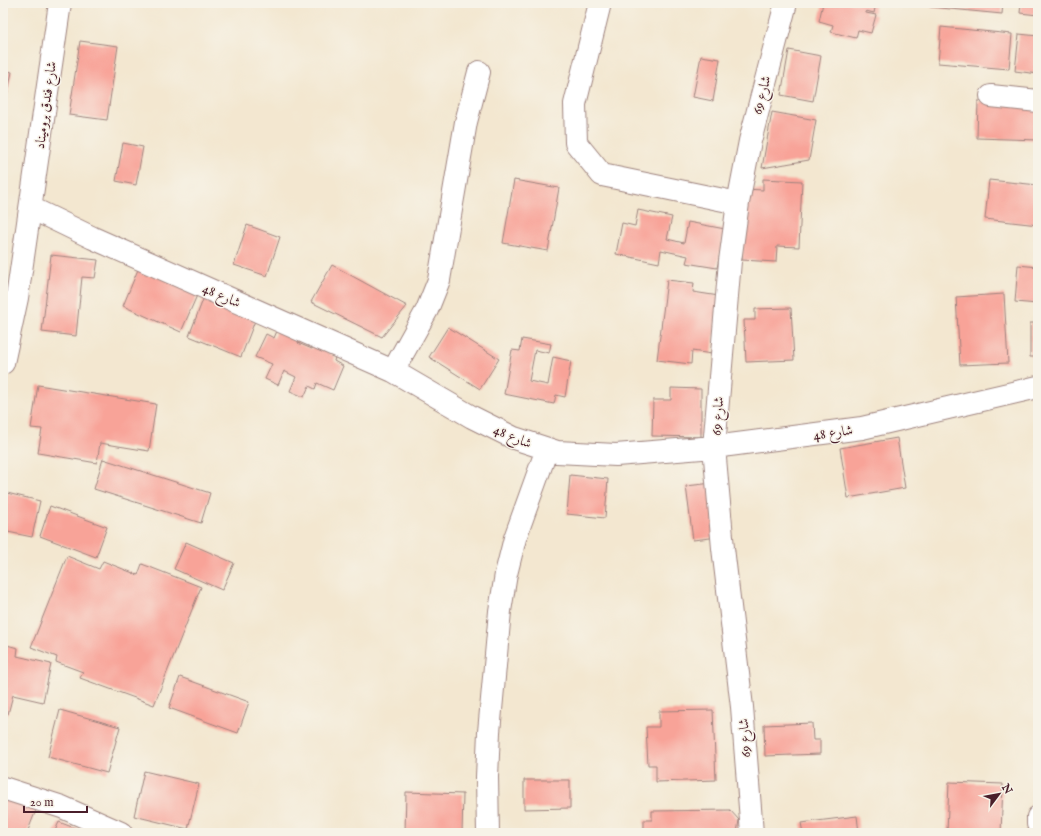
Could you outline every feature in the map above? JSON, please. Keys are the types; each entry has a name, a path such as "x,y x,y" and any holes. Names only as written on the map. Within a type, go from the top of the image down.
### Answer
{"street":[{"name":"شارع فندق بروميناد","path":"3,363 10,301 31,208 60,3"},
{"path":"600,3 575,104 576,143 602,175 738,203"},
{"name":"شارع 69","path":"752,833 742,707 723,548 714,447 730,261 738,203 750,141 786,3"},
{"path":"394,370 427,310 439,280 466,122 479,72"},
{"path":"991,96 1038,101"},
{"name":"شارع 48","path":"31,208 100,241 394,370 472,417 514,438 552,451 616,455 714,447 862,428 1038,387"},
{"path":"488,833 487,777 489,732 500,611 506,574 515,538 552,451"},
{"path":"497,833 498,755 509,612 515,576 524,541 552,451"},
{"path":"3,788 62,807 121,833"},
{"path":"1038,817 1038,824"}],"building":[{"path":"823,3 876,3 874,13 866,11 866,13 876,15 871,33 858,30 856,38 831,32 833,25 819,21"},
{"path":"931,3 1003,3 1002,14 930,7"},
{"path":"1021,3 1038,3 1038,15 1020,13"},
{"path":"941,27 1012,34 1009,69 938,63"},
{"path":"1019,34 1038,36 1038,74 1015,71"},
{"path":"80,41 118,46 107,120 69,115"},
{"path":"789,50 821,56 813,101 781,95"},
{"path":"701,56 720,59 713,101 693,97"},
{"path":"3,70 12,72 4,110 3,110"},
{"path":"978,101 1038,103 1038,140 977,138"},
{"path":"772,112 816,120 809,160 762,168"},
{"path":"123,143 143,147 136,185 116,181"},
{"path":"763,179 802,181 799,247 777,246 776,262 742,260 745,189 763,190"},
{"path":"514,180 559,188 548,251 503,243"},
{"path":"989,180 1038,185 1038,225 985,219"},
{"path":"638,210 672,217 667,239 684,243 688,222 725,229 717,268 686,263 688,256 661,250 659,263 616,254 622,223 635,226"},
{"path":"247,225 280,237 267,276 234,265"},
{"path":"51,255 98,260 95,278 82,277 76,336 42,332"},
{"path":"332,265 407,306 382,337 311,302"},
{"path":"1018,265 1038,267 1038,304 1015,302"},
{"path":"139,267 198,293 181,332 123,306"},
{"path":"667,280 694,283 693,292 719,296 712,354 692,351 691,364 657,360"},
{"path":"1004,294 1008,363 960,365 956,297"},
{"path":"204,297 256,318 241,357 189,336"},
{"path":"791,308 794,360 746,362 744,320 755,320 755,309"},
{"path":"1030,323 1038,323 1038,357 1030,357"},
{"path":"448,327 499,359 480,389 429,357"},
{"path":"277,331 301,338 298,343 312,349 315,343 335,357 334,361 343,366 333,390 317,383 315,389 309,386 304,397 290,391 296,377 284,371 278,385 265,379 272,364 255,357 266,334 274,338"},
{"path":"522,339 551,344 549,353 535,350 529,381 548,385 553,357 571,361 565,397 556,395 554,404 504,394 512,350 520,351"},
{"path":"38,385 156,404 149,451 100,443 97,463 38,453 42,429 31,428"},
{"path":"671,388 701,389 701,437 652,436 653,400 671,400"},
{"path":"897,438 905,488 848,498 840,448"},
{"path":"103,459 210,493 201,523 94,489"},
{"path":"570,475 608,479 605,518 567,514"},
{"path":"713,483 719,537 693,540 686,486"},
{"path":"7,493 40,501 32,537 3,531 3,511"},
{"path":"50,506 107,527 96,557 40,536"},
{"path":"186,542 234,563 222,590 174,569"},
{"path":"67,556 99,569 103,561 138,575 142,564 201,587 154,705 80,678 83,672 56,662 57,657 31,647"},
{"path":"3,644 18,648 17,656 51,664 43,702 13,695 8,714 3,713"},
{"path":"180,677 249,702 238,733 169,708"},
{"path":"60,710 120,727 107,773 48,757"},
{"path":"713,710 716,780 656,782 656,765 648,765 646,727 659,727 659,711"},
{"path":"812,723 813,740 820,740 820,754 765,756 764,725"},
{"path":"144,771 199,784 188,829 134,816"},
{"path":"524,780 570,780 570,808 524,809"},
{"path":"949,782 1003,784 1001,833 947,833"},
{"path":"406,792 463,794 462,833 405,833"},
{"path":"3,797 36,810 27,833 3,833"},
{"path":"730,810 739,820 737,833 644,833 644,820 652,820 652,811"},
{"path":"857,816 859,833 803,833 801,823"},
{"path":"59,822 87,833 54,833"}]}
